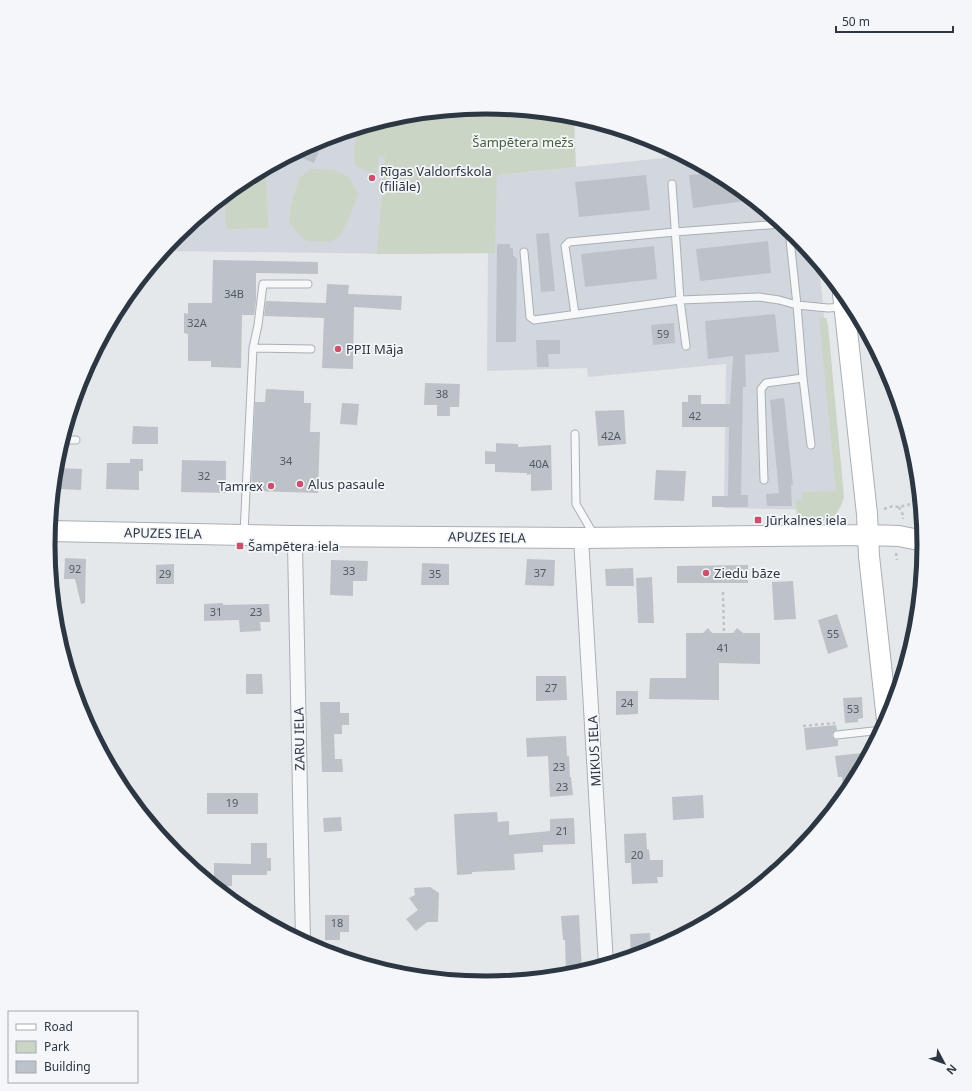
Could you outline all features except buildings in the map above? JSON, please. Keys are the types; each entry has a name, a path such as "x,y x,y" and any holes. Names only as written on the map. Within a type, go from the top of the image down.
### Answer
{"street":[{"path":"845,307 886,706"},
{"name":"APUZES IELA","path":"56,531 293,536 588,538 868,535 899,536 917,540"},
{"name":"ZARU IELA","path":"293,536 295,560 303,936"},
{"name":"MIKUS IELA","path":"588,538 606,960"}],"lane":[{"path":"672,184 680,300 686,346"},
{"path":"575,314 565,246 569,242 774,225"},
{"path":"790,240 810,445"},
{"path":"524,252 530,317 534,320 680,300 759,297 797,305 828,308 841,302"},
{"path":"244,535 253,348 258,325 263,284 308,284"},
{"path":"253,348 311,349"},
{"path":"764,480 761,389 766,383 803,378"},
{"path":"575,434 576,504 588,538"},
{"path":"68,440 76,440"},
{"path":"837,735 875,731"}],"path":[{"path":"884,510 893,506 899,507 908,505 914,500"},
{"path":"899,507 903,514 903,520"},
{"path":"896,551 897,560"},
{"path":"723,592 724,633"},
{"path":"803,726 840,722"}],"shaded area":[{"path":"487,114 497,175 673,157 702,172 725,187 770,221 791,241 820,273 841,491 830,510 724,508 726,364 588,377 587,368 487,371 488,253 406,254 171,251 202,221 247,187 271,172 321,147 347,137 402,123 458,115"}],"green space":[{"name":"Šampētera mežs","path":"458,115 514,115 574,124 576,167 497,175 495,253 377,254 385,156 379,157 376,175 354,165 355,146 358,134 402,123"},
{"path":"310,169 334,170 349,177 358,194 348,220 339,237 329,242 307,241 300,236 289,222 291,205 299,179"},
{"path":"266,175 268,228 226,229 225,203"},
{"path":"819,317 826,318 828,325 844,497 837,513 827,520 797,520 796,500 802,499 802,492 836,491"}],"place":[{"name":"Rīgas Valdorfskola (filiāle)","path":"372,178"},
{"name":"PPII Māja","path":"338,349"},
{"name":"Alus pasaule","path":"300,484"},
{"name":"Tamrex","path":"271,486"},
{"name":"Jūrkalnes iela","path":"758,520"},
{"name":"Šampētera iela","path":"240,546"},
{"name":"Ziedu bāze","path":"706,573"}]}
